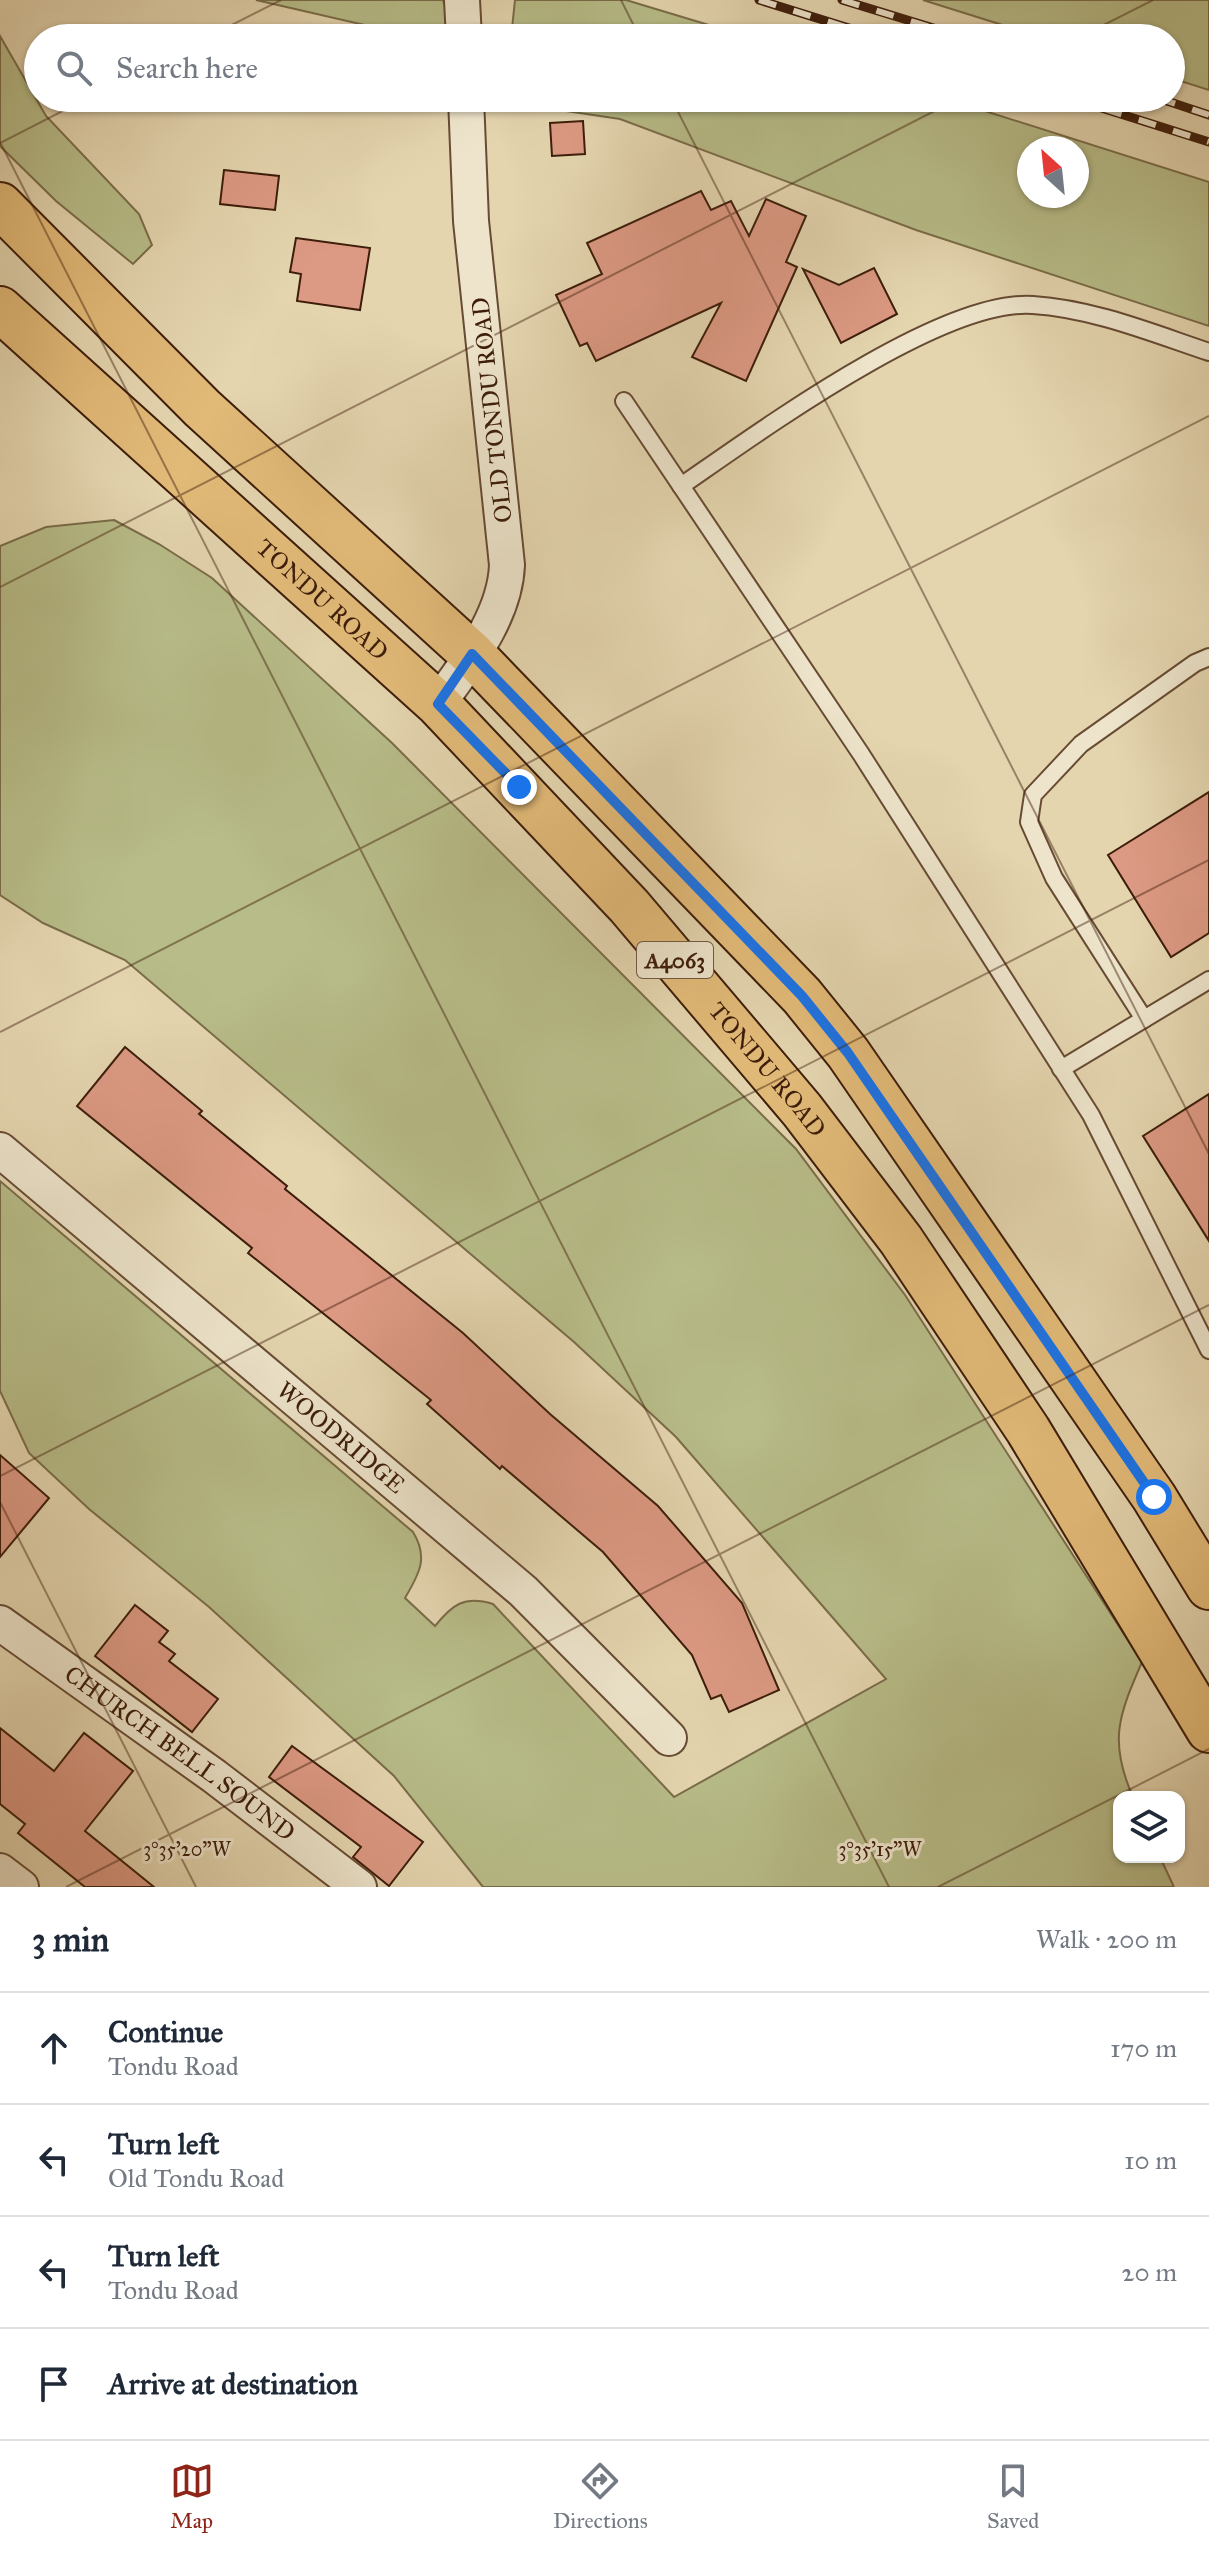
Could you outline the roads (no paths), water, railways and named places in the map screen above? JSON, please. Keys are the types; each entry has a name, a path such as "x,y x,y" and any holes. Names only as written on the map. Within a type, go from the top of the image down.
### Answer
{"main road":[{"name":"A4063","path":"0,205 202,408 472,654 802,996 848,1053 1154,1497 1209,1587"},
{"name":"TONDU ROAD","path":"0,309 438,704 629,906 802,1110 901,1240 1028,1430 1209,1730"}],"street":[{"path":"462,0 463,24"},
{"name":"OLD TONDU ROAD","path":"438,704 472,654 503,596 507,565 471,221 467,112"},
{"name":"WOODRIDGE","path":"0,1150 523,1591 669,1738"},
{"name":"CHURCH BELL SOUND","path":"0,1623 226,1785 359,1887"},
{"path":"0,1871 21,1887"}],"lane":[{"path":"681,486 760,431 903,343 988,310 1031,304 1097,315 1209,352"},
{"path":"624,401 861,754 1091,1115 1208,1343"},
{"path":"1144,1019 1054,878 1029,822 1033,795 1081,744 1195,663 1209,657"},
{"path":"1061,1069 1209,980"}],"railway":[{"path":"759,0 836,24"},
{"path":"842,0 920,24"},
{"path":"1185,107 1209,115"},
{"path":"1114,112 1209,142"}]}
